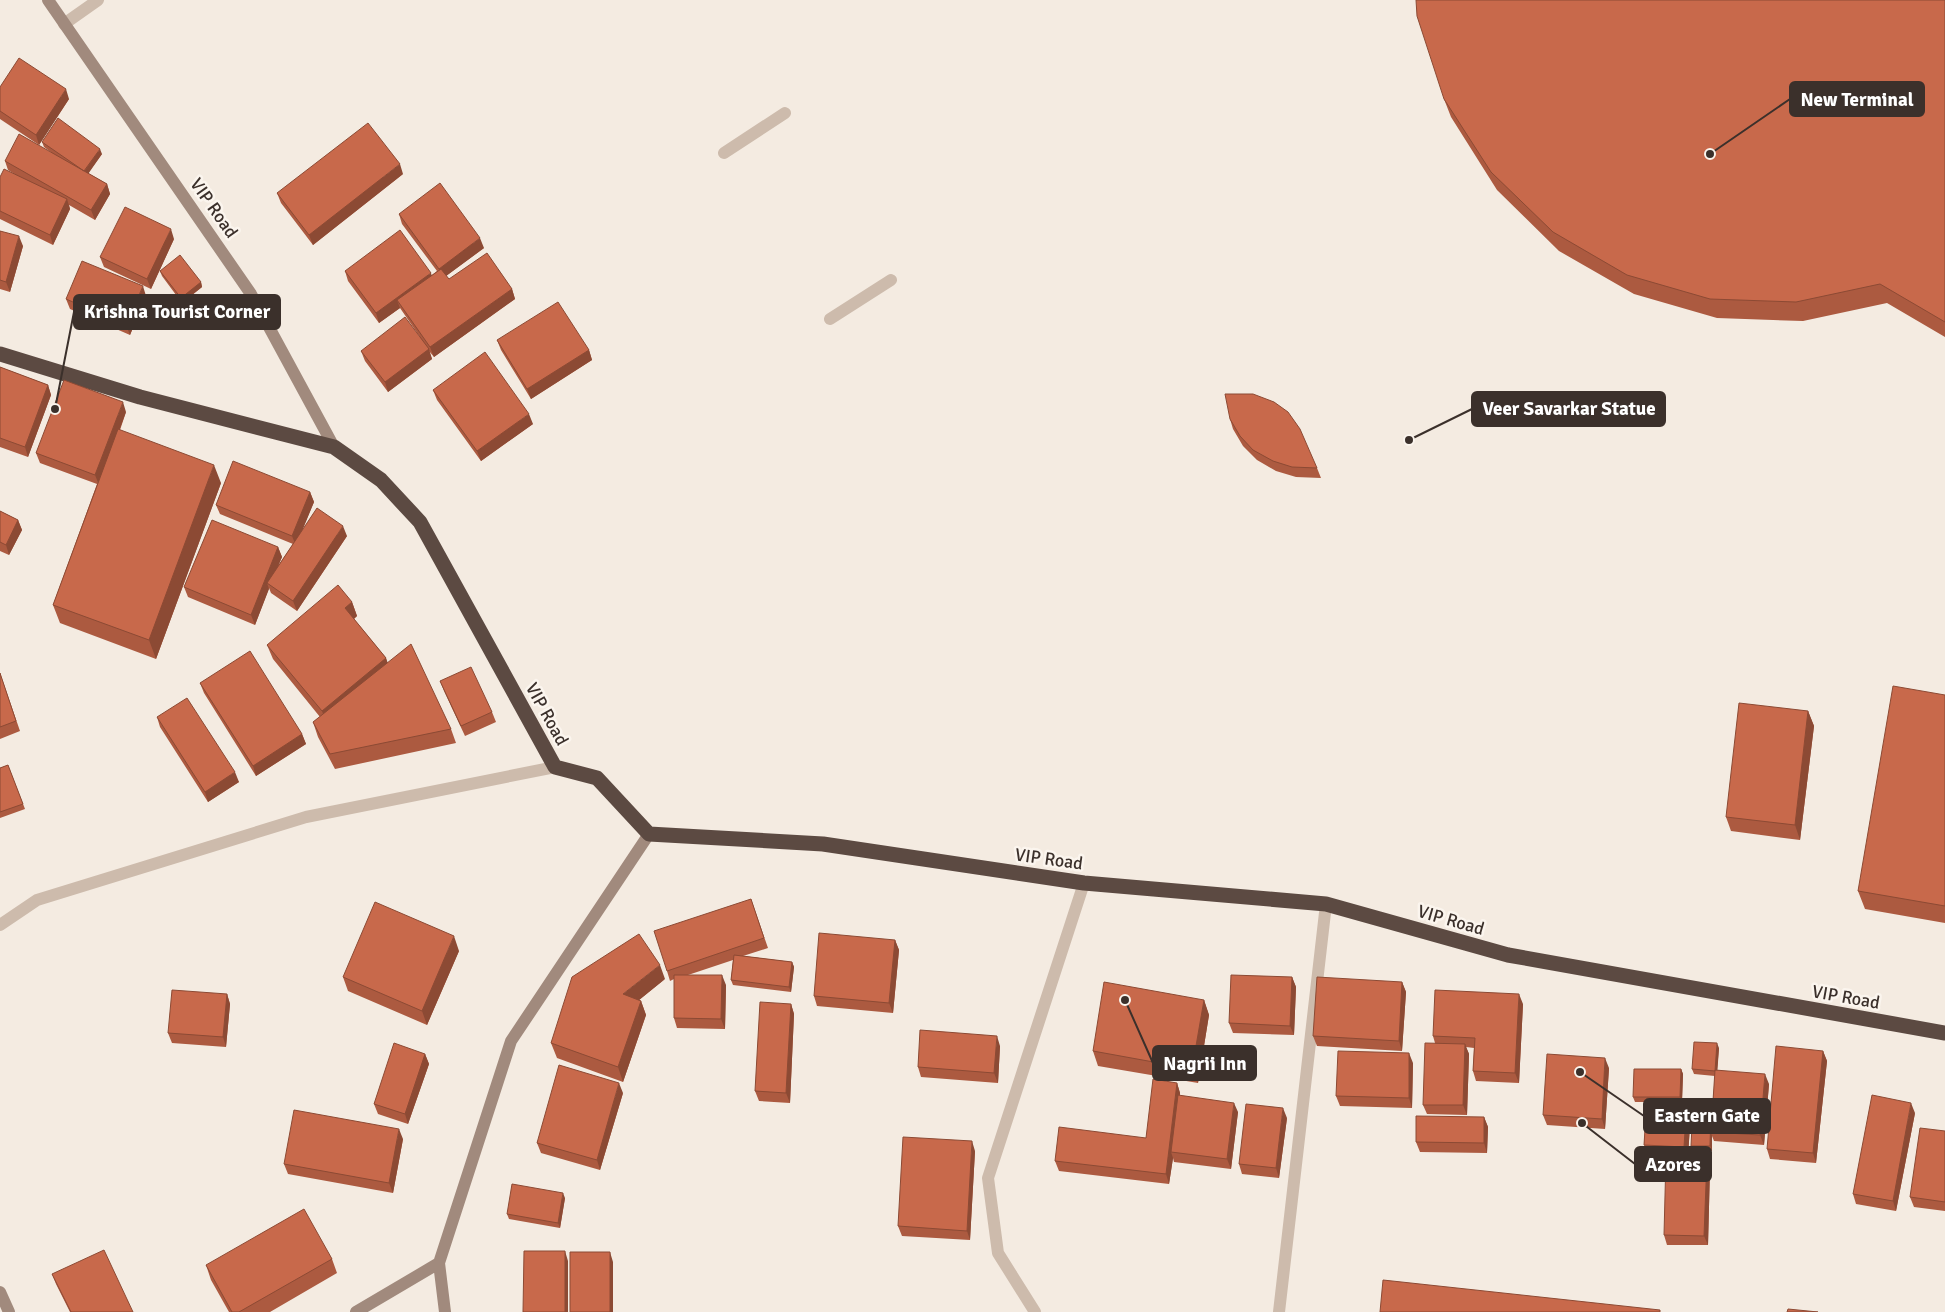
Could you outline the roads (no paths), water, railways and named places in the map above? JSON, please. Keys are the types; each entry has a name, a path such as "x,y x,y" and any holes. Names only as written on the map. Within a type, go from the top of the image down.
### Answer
{"highway":[{"name":"VIP Road","path":"0,354 140,397 334,447 381,480 420,522 555,767 597,778 649,834 823,844 1084,883 1326,904 1508,955 1945,1033"}],"street":[{"name":"VIP Road","path":"48,0 251,294 334,447"},
{"path":"64,24 98,0"},
{"path":"724,152 785,113"},
{"path":"830,319 891,280"},
{"path":"0,925 37,900 306,817 555,767"},
{"path":"445,1312 439,1263 510,1041 649,834"},
{"path":"1034,1312 998,1252 988,1178 1084,883"},
{"path":"1279,1312 1326,904"},
{"path":"356,1312 439,1263"},
{"path":"0,1292 9,1312"}],"place":[{"name":"New Terminal","path":"1710,154"},
{"name":"Krishna Tourist Corner","path":"55,409"},
{"name":"Veer Savarkar Statue","path":"1409,440"},
{"name":"Nagrii Inn","path":"1125,1000"},
{"name":"Eastern Gate","path":"1580,1072"},
{"name":"Azores","path":"1582,1123"}]}
